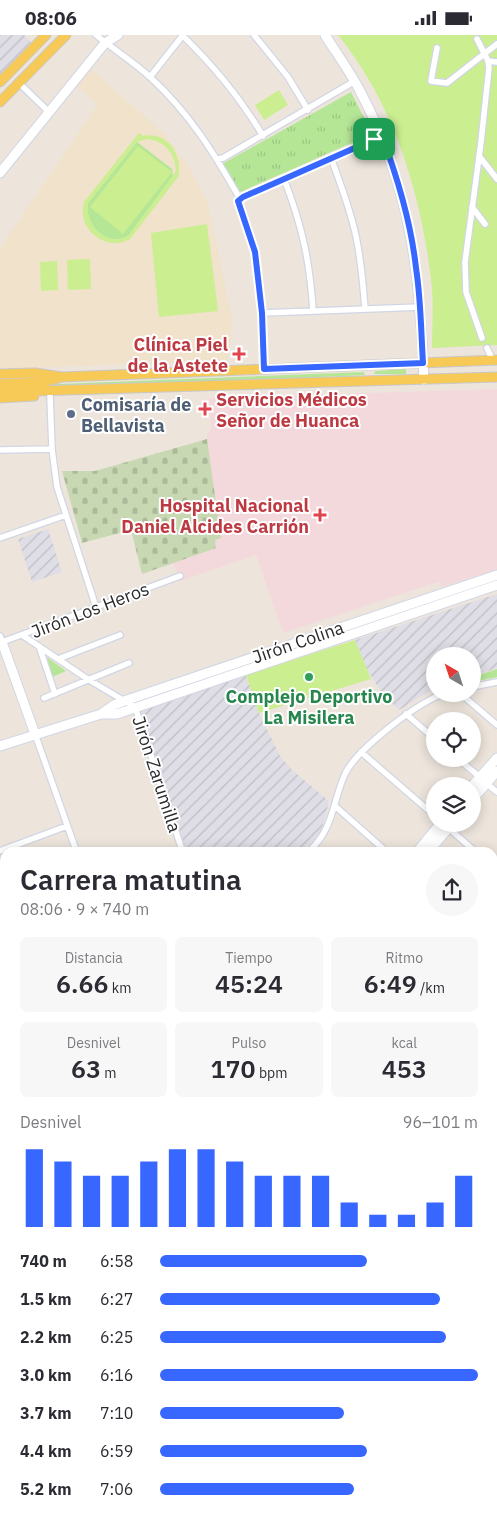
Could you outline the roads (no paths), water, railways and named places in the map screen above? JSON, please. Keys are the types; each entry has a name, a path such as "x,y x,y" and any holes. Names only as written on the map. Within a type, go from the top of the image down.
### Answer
{"main road":[{"path":"0,82 46,35"},
{"path":"0,102 66,35"},
{"path":"25,56 36,65"},
{"path":"19,83 25,56"},
{"path":"0,374 35,373 62,377 495,361"},
{"path":"0,398 46,389 62,377"},
{"path":"0,384 64,391 497,377"},
{"path":"0,392 46,389"}],"street":[{"path":"96,35 150,77 176,104 218,159 239,201 255,252 262,313 264,369"},
{"path":"0,173 105,43 118,35"},
{"path":"150,77 183,35 226,82 245,107 263,136"},
{"path":"254,35 288,77 308,110"},
{"path":"325,35 355,81 382,136 396,176 411,235 417,269 424,380"},
{"path":"477,39 488,61 488,86 465,262 466,292 482,339"},
{"path":"437,48 431,81 447,83 497,44"},
{"path":"488,61 497,62"},
{"path":"218,159 222,159 263,136 355,81"},
{"path":"19,83 49,112"},
{"path":"239,201 382,136"},
{"path":"479,156 497,179"},
{"path":"331,158 355,232 362,270 365,309"},
{"path":"284,179 305,243 311,277 313,311"},
{"path":"472,207 485,224"},
{"path":"262,313 420,307"},
{"path":"487,348 495,361"},
{"path":"46,389 57,487 96,607"},
{"path":"0,450 52,449"},
{"path":"0,538 66,515"},
{"name":"Jirón Colina","path":"398,614 497,575"},
{"name":"Jirón Los Heros","path":"1,640 22,635 180,576"},
{"name":"Jirón Colina","path":"0,746 101,714 117,714 175,689 360,626 497,585"},
{"name":"Jirón Zarumilla","path":"22,635 89,681 135,707 181,847"},
{"path":"58,659 120,635"},
{"path":"1,640 74,847"},
{"path":"39,646 55,694"},
{"path":"44,698 129,663"},
{"path":"481,686 497,683"},
{"name":"Jirón Colina","path":"101,714 124,701 175,689"},
{"path":"313,847 326,832 346,771 360,752 406,714 426,701"},
{"path":"471,703 497,725"},
{"path":"406,714 426,731"},
{"path":"360,752 426,808"},
{"path":"481,784 497,757"},
{"path":"467,767 497,792"},
{"path":"483,781 497,771"},
{"path":"334,806 381,847"},
{"path":"11,847 67,826"},
{"path":"422,847 438,832"},
{"path":"431,847 441,832"},
{"path":"454,832 470,847"}],"place":[{"name":"Clínica Piel de la Astete","path":"239,354"},
{"name":"Servicios Médicos Señor de Huanca","path":"205,409"},
{"name":"Comisaría de Bellavista","path":"71,414"},
{"name":"Hospital Nacional Daniel Alcides Carrión","path":"320,515"},
{"name":"Complejo Deportivo La Misilera","path":"309,677"}]}
